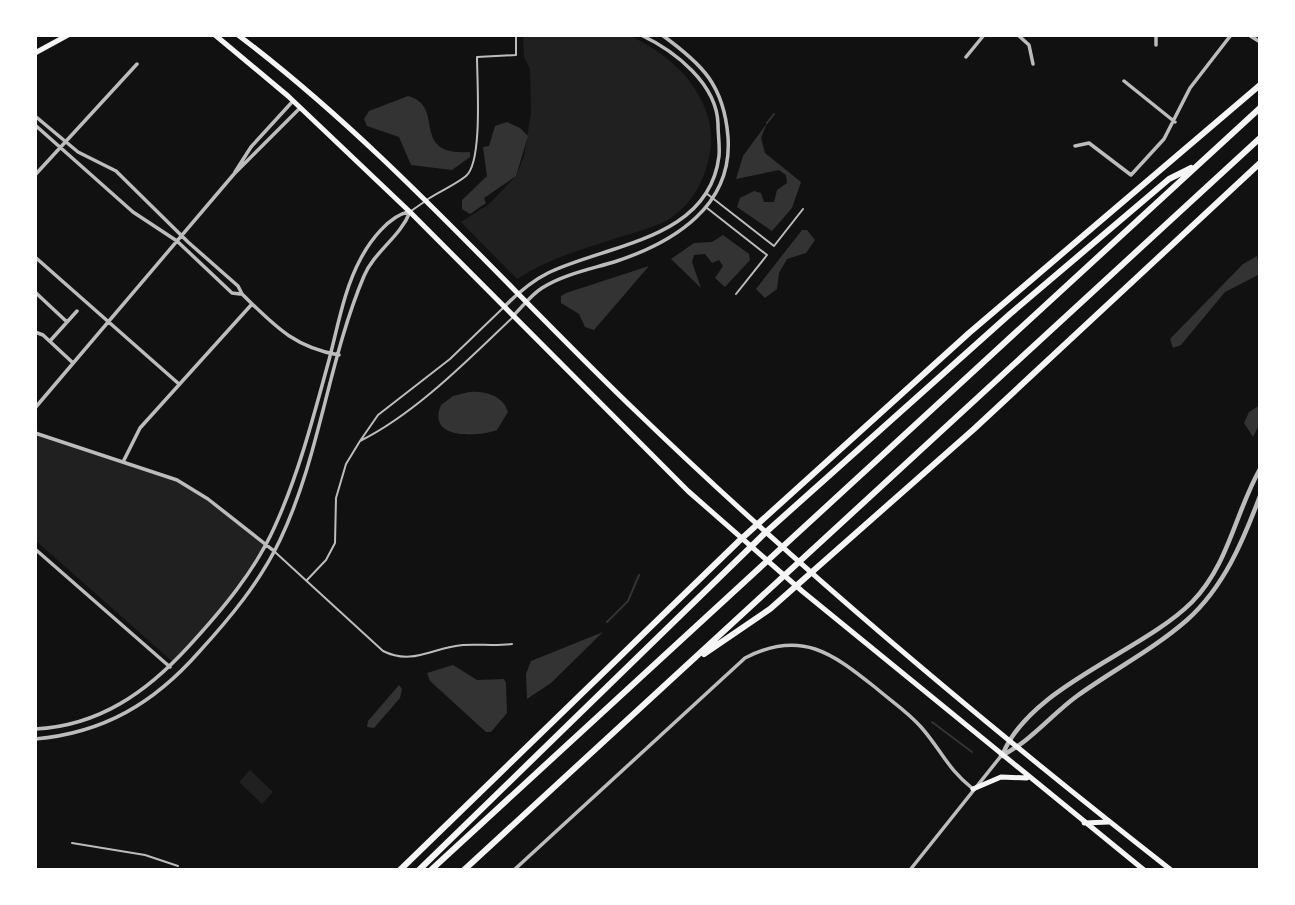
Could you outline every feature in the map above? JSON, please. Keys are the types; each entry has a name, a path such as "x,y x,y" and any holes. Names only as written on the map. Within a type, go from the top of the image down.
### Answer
{"highway":[{"path":"400,870 739,541 969,334 1260,85"},
{"path":"431,870 1260,108"},
{"path":"464,870 1260,138"},
{"path":"419,870 765,533 1021,305 1169,179 1199,164"},
{"path":"685,667 770,609 974,429 1208,210 1260,165"}],"main road":[{"path":"35,53 68,35"},
{"path":"215,35 293,100 506,305 644,449 737,534 802,591 1144,870"},
{"path":"238,35 320,101 519,293 639,414 817,580 1008,740 1171,870"},
{"path":"973,789 1001,777 1030,779"},
{"path":"1084,823 1110,822"}],"street":[{"path":"506,305 550,272 656,235 688,213 705,192 719,157 718,116 696,74 652,40 641,35"},
{"path":"652,40 655,35"},
{"path":"515,314 556,281 661,243 685,228 706,208 719,189 728,159 727,114 703,68 662,35"},
{"path":"966,57 984,35"},
{"path":"1018,35 1029,44 1033,64"},
{"path":"1156,35 1156,45"},
{"path":"1075,146 1089,143 1131,176 1164,139 1190,88 1231,35"},
{"path":"1249,35 1260,42"},
{"path":"35,175 137,64"},
{"path":"1124,81 1175,122"},
{"path":"234,174 251,147 293,100"},
{"path":"35,408 234,174 301,108"},
{"path":"35,116 78,152 116,172 238,286 242,294 284,335 308,349 339,355"},
{"path":"35,125 133,212 177,241 232,292 242,294"},
{"path":"35,729 62,726 98,716 142,691 170,667 217,615 266,544 293,480 361,258 396,215 410,212"},
{"path":"35,739 99,727 157,694 177,677 232,614 274,551 300,488 365,273 399,232 410,212"},
{"path":"35,257 179,384"},
{"path":"35,292 67,322"},
{"path":"124,460 140,428 252,304"},
{"path":"50,341 77,311"},
{"path":"35,332 50,341 72,362"},
{"path":"35,433 124,460 177,480 197,491 274,551"},
{"path":"910,870 1002,756 1008,740 1028,719 1086,671 1140,640 1193,600 1222,561 1260,469"},
{"path":"1002,756 1018,748 1058,710 1148,649 1195,612 1233,559 1260,496"},
{"path":"35,549 170,667"},
{"path":"514,870 745,658 782,644 804,645 830,654 910,715 945,763 973,789"}],"lane":[{"path":"410,212 467,176 473,167 477,57 516,55 516,35"},
{"path":"705,192 774,246 803,209"},
{"path":"706,208 767,255 736,293"},
{"path":"307,581 326,560 335,543 339,486 345,464 378,415 450,359 506,305"},
{"path":"360,441 393,420 459,368 515,314"},
{"path":"274,551 392,655 411,658 460,645 512,644"},
{"path":"72,843 145,855 178,866"}],"shaded area":[{"path":"523,35 628,35 654,49 677,68 696,90 708,117 711,144 699,186 692,198 672,217 650,228 584,248 517,279 461,222 489,204 516,176 524,156 531,113 530,69 524,57"},
{"path":"408,96 419,101 425,110 433,139 440,146 451,151 470,152 470,157 452,170 411,165 399,137 367,126 364,119 369,111"},
{"path":"507,122 520,128 528,136 516,176 484,198 486,203 470,214 462,209 462,200 487,176 483,147 489,146 495,126"},
{"path":"767,123 761,138 765,153 801,182 792,208 772,231 737,207 740,198 754,191 761,193 764,202 774,202 777,190 787,183 786,175 779,170 736,179 743,156"},
{"path":"802,230 807,230 815,240 806,253 787,259 779,273 777,289 765,298 756,289"},
{"path":"723,235 749,254 750,260 725,287 715,278 723,266 719,260 712,263 705,254 694,255 692,262 701,288 671,259 694,243 712,242"},
{"path":"1257,256 1260,274 1225,292 1181,345 1173,348 1170,339 1243,264"},
{"path":"649,266 594,330 585,327 579,314 561,303 561,296 566,293"},
{"path":"469,392 492,395 506,406 508,412 497,430 467,434 447,430 441,425 438,416 441,405 453,396"},
{"path":"1260,405 1260,423 1253,437 1244,423 1249,412"},
{"path":"35,433 177,480 197,491 266,544 238,588 174,663 35,540"},
{"path":"603,632 551,683 527,699 526,674 531,661"},
{"path":"453,665 477,680 504,679 507,713 491,732 486,732 430,681 427,673"},
{"path":"399,685 402,689 400,698 374,728 367,727 368,721"},
{"path":"250,770 273,792 262,804 239,782"}],"waterway":[{"path":"767,123 774,114"},
{"path":"607,622 628,601 639,575"},
{"path":"932,722 972,752"}]}
